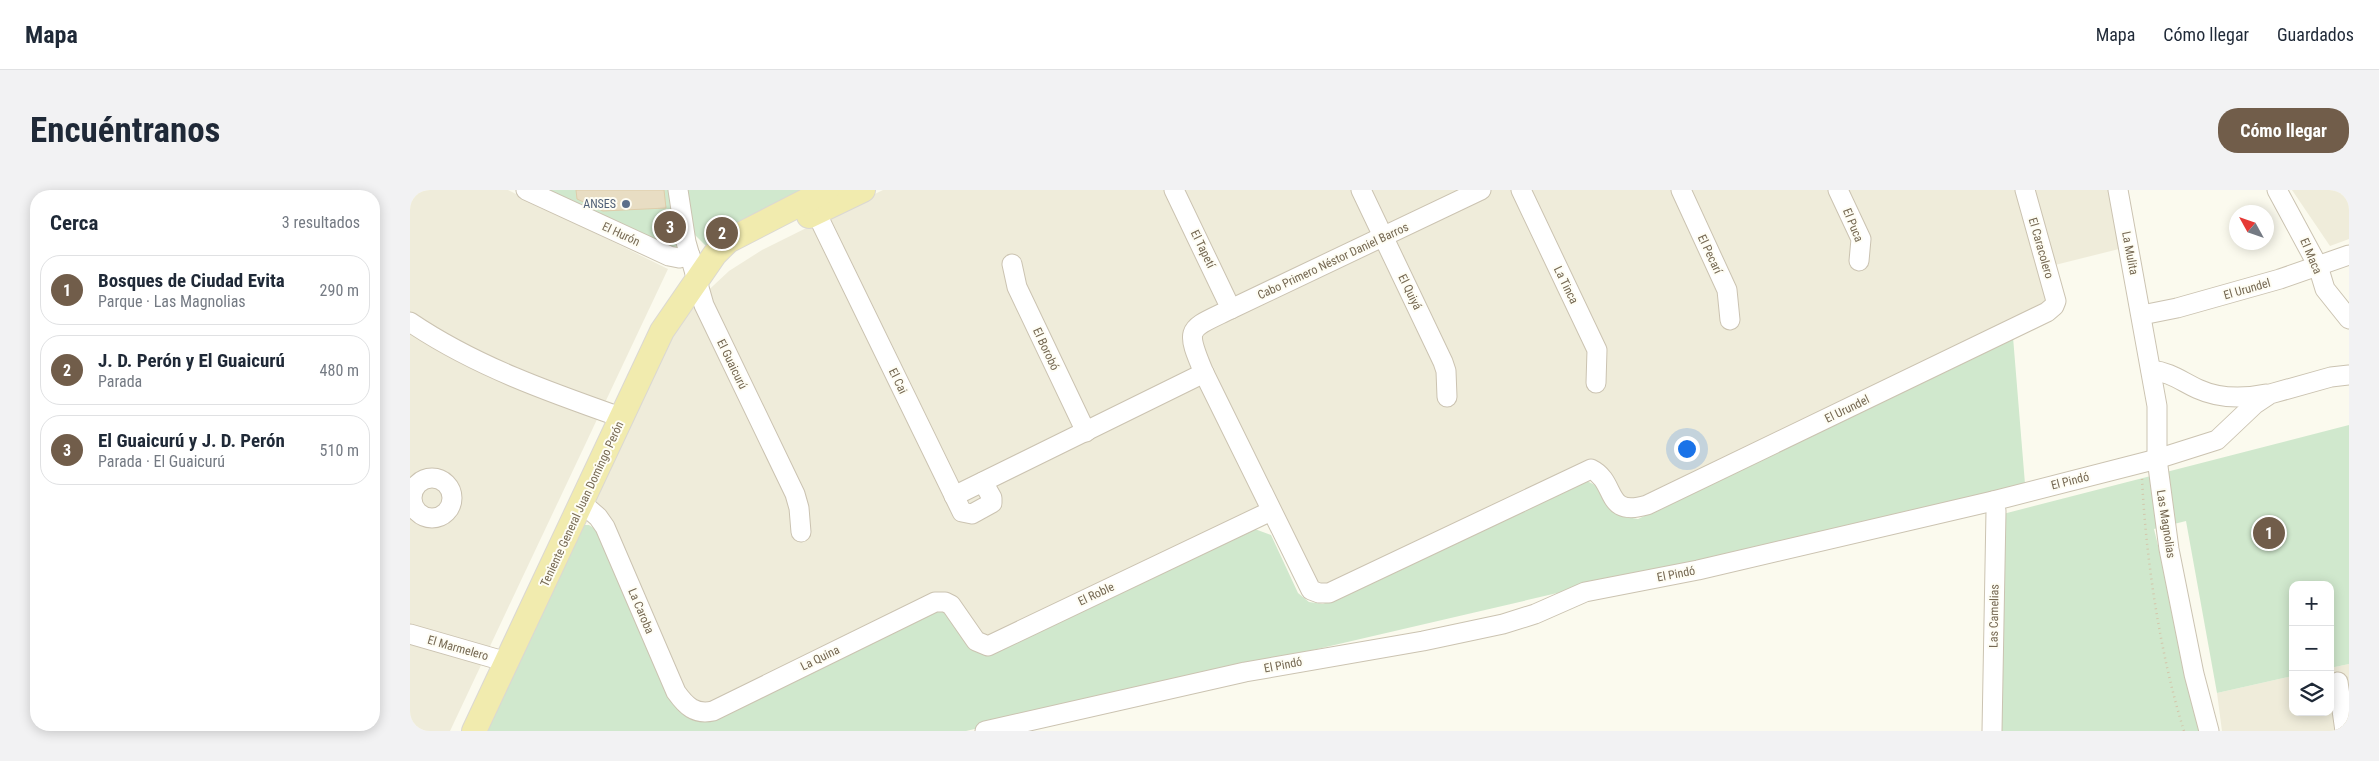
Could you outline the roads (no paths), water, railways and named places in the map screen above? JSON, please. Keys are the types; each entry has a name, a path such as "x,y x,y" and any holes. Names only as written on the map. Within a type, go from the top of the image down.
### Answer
{"main road":[{"name":"Teniente General Juan Domingo Perón","path":"474,731 583,504 662,331 698,282 747,247 818,200 863,190"}],"street":[{"name":"El Hurón","path":"526,190 669,256 679,258 690,255"},
{"name":"El Guaicurú","path":"678,190 682,226 704,305 795,494 799,508 801,532"},
{"name":"El Tapetí","path":"1174,190 1231,309"},
{"name":"El Quiyá","path":"1361,190 1443,362 1446,371 1446,397"},
{"name":"Cabo Primero Néstor Daniel Barros","path":"1204,373 1191,339 1193,331 1199,325 1481,190"},
{"name":"La Tinca","path":"1521,190 1597,350 1596,383"},
{"name":"El Pecarí","path":"1680,190 1727,290 1730,320"},
{"name":"El Puca","path":"1838,190 1861,239 1859,260"},
{"name":"El Caracolero","path":"2025,190 2056,301 2054,306"},
{"name":"La Mulita","path":"2118,190 2142,315"},
{"name":"El Maca","path":"2277,190 2318,266 2326,290 2349,319"},
{"name":"El Cai","path":"818,200 962,512 968,515 989,506 992,498 983,482 1086,432"},
{"name":"El Urundel","path":"2142,315 2177,308 2280,279 2349,255"},
{"name":"El Borobó","path":"1012,264 1017,287 1086,432"},
{"name":"El Urundel","path":"1271,511 1311,590 1319,593 1329,593 1591,469 1600,475 1613,500 1620,506 1628,509 1638,508 2003,334 2047,312 2054,306"},
{"name":"Las Magnolias","path":"2142,315 2159,421 2157,459 2169,549 2194,674 2209,731"},
{"path":"410,322 472,358 498,370 564,398 623,418"},
{"path":"2151,370 2166,371 2198,389 2218,396 2245,398 2270,394"},
{"path":"1086,432 1204,373 1271,511"},
{"path":"2340,376 2349,384"},
{"name":"El Pindó","path":"985,731 1245,672 1469,632 1535,614 1585,592 1698,570 1993,501 2157,459 2217,440 2255,404 2270,394 2340,376"},
{"name":"Las Camelias","path":"1992,731 1996,511 1993,501"},
{"name":"La Caroba","path":"583,504 598,517 605,527 676,692 690,708 704,713"},
{"name":"El Roble","path":"935,602 951,604 976,641 988,646 1271,511"},
{"name":"La Quina","path":"704,713 713,711 935,602"},
{"name":"El Marmelero","path":"410,634 507,662"},
{"path":"2338,682 2345,731"}],"place":[{"name":"ANSES","path":"626,204"},
{"name":"El Guaicurú y J. D. Perón","path":"670,227"},
{"name":"J. D. Perón y El Guaicurú","path":"722,233"},
{"name":"Bosques de Ciudad Evita","path":"2269,533"}]}
